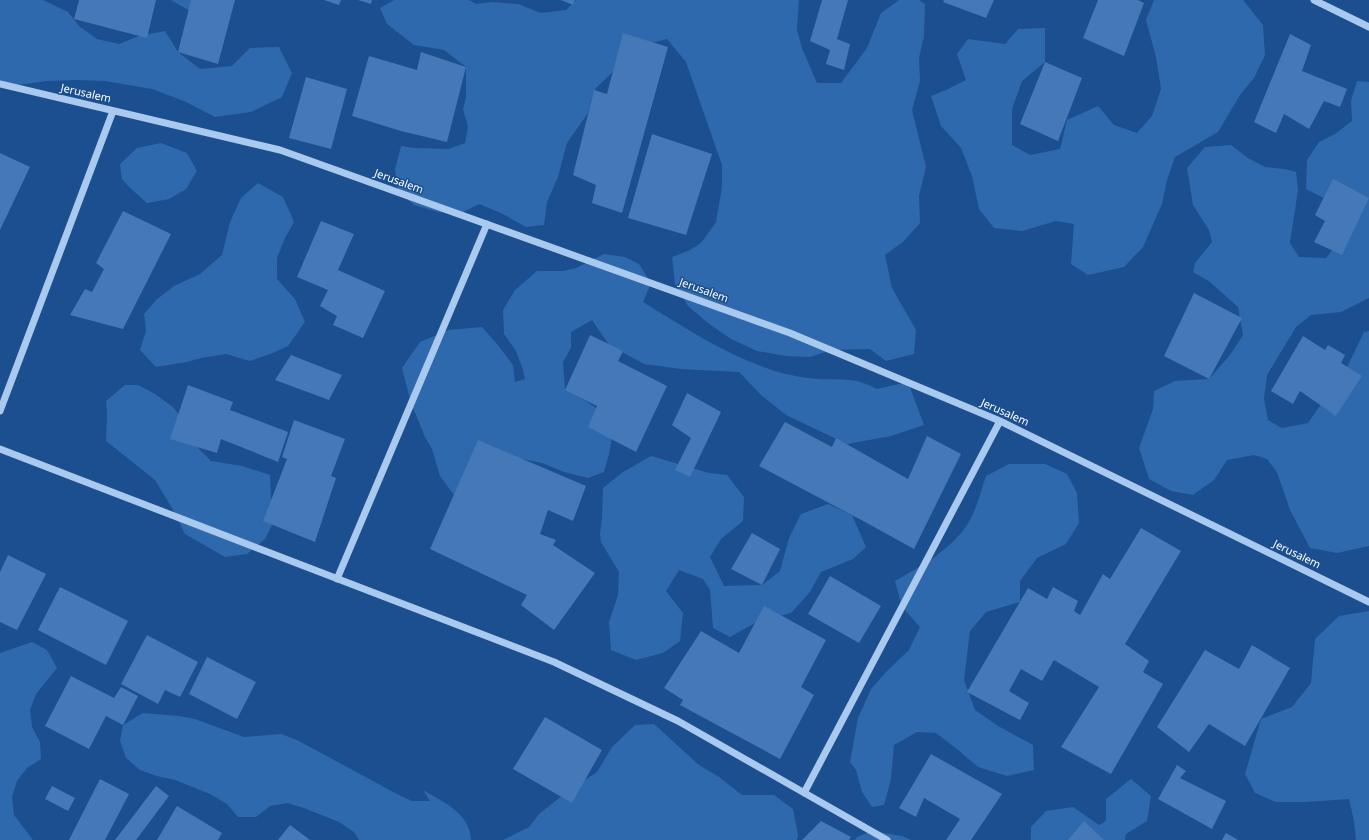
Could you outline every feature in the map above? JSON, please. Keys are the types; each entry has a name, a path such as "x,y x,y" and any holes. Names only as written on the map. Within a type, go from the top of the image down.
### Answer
{"street":[{"path":"1314,0 1369,27"},
{"name":"Jerusalem","path":"0,84 280,150 790,333 1000,421 1369,602"},
{"path":"0,411 113,111"},
{"path":"337,579 487,224"},
{"path":"804,793 1000,421"},
{"path":"0,449 554,662 678,721 887,840"}],"shaded area":[{"path":"0,0 43,0 68,12 79,26 97,39 119,44 139,36 165,31 178,52 200,69 232,66 250,48 279,47 292,73 282,97 251,112 215,117 184,101 152,89 105,81 47,81 0,86"},
{"path":"171,0 200,0 188,10"},
{"path":"394,0 469,0 476,4 492,2 518,4 541,13 566,10 576,0 799,0 797,30 802,48 817,83 841,83 867,48 881,13 899,0 919,0 925,4 924,36 919,58 920,81 912,110 926,167 919,196 920,223 904,241 885,255 892,288 916,330 914,354 886,361 870,349 831,350 810,357 786,356 757,351 731,339 708,323 688,306 675,284 672,257 688,251 701,243 716,222 722,187 722,165 686,62 667,39 640,46 594,90 588,113 567,143 558,177 547,202 544,225 526,227 501,213 479,204 459,214 438,212 414,205 398,192 395,169 401,146 448,149 465,143 468,127 463,109 466,98 466,67 444,50 414,45 387,24 380,8"},
{"path":"1154,0 1243,0 1263,25 1265,55 1254,78 1240,95 1218,132 1175,157 1167,180 1162,204 1143,247 1124,267 1088,275 1071,264 1074,224 1056,221 1022,231 994,228 979,209 972,176 961,148 941,126 931,96 966,80 957,54 968,39 1005,44 1018,29 1045,28 1045,62 1022,81 1012,109 1012,145 1030,155 1060,149 1067,120 1098,106 1114,125 1137,133 1152,116 1161,89 1156,57 1146,20"},
{"path":"1357,81 1369,82 1369,298 1341,312 1311,315 1296,327 1267,375 1264,399 1268,420 1282,428 1308,423 1347,367 1364,332 1369,331 1369,546 1337,553 1310,548 1290,510 1277,472 1267,459 1254,455 1227,460 1214,480 1193,495 1171,491 1149,479 1139,448 1153,409 1154,391 1175,381 1209,379 1230,355 1243,335 1238,307 1210,282 1193,272 1195,263 1212,242 1209,230 1193,205 1187,168 1205,147 1231,145 1248,158 1265,167 1296,172 1298,190 1290,243 1299,257 1326,258 1342,238 1324,198 1306,189 1307,160 1319,142 1335,134 1352,121 1351,101"},
{"path":"161,143 187,153 197,171 186,189 169,199 147,203 122,179 120,164 137,148"},
{"path":"258,183 283,197 294,222 285,238 277,258 277,279 295,299 305,322 288,346 250,361 226,354 156,367 140,350 146,331 144,314 156,300 174,286 200,274 222,255 230,222 241,198"},
{"path":"604,254 625,257 639,264 651,283 643,302 676,323 745,360 790,375 813,379 841,379 855,381 877,389 908,382 924,425 891,436 847,444 786,415 761,395 739,372 681,369 644,364 609,345 592,320 571,332 571,348 563,362 565,389 600,411 609,423 611,429 610,450 604,472 588,478 564,472 542,463 522,459 500,480 454,495 440,476 432,449 425,437 411,403 402,368 420,342 449,330 482,327 513,365 515,382 525,379 516,351 504,334 503,310 515,290 537,271 563,271 576,268"},
{"path":"125,385 138,385 155,394 173,407 189,427 198,448 211,461 242,466 270,475 272,525 265,539 247,554 225,557 185,534 172,508 155,480 106,441 106,401"},
{"path":"651,456 709,473 727,475 744,497 743,521 721,539 710,557 724,586 762,585 780,571 789,538 801,514 828,504 852,515 866,547 853,559 821,572 810,592 791,613 755,623 730,637 713,628 710,590 703,579 679,570 666,591 683,613 680,641 663,653 636,660 611,650 609,622 618,595 619,572 601,542 600,534 603,488 623,472"},
{"path":"1009,464 1045,464 1067,474 1077,493 1079,523 1066,544 1037,558 1020,581 1020,602 986,612 970,631 964,680 975,710 998,726 1033,745 1034,770 1007,776 978,767 936,733 917,732 894,745 891,779 884,805 872,807 862,792 856,770 850,762 858,718 871,689 909,650 920,627 902,607 895,581 933,558 958,537 972,516 986,476"},
{"path":"1369,611 1369,840 1356,840 1354,821 1349,799 1276,802 1255,793 1245,774 1261,719 1292,707 1311,683 1315,639 1339,616"},
{"path":"32,642 47,650 57,668 36,694 30,710 32,727 40,742 41,759 27,768 17,781 12,797 14,815 33,840 0,840 0,653"},
{"path":"143,713 195,719 244,737 281,734 297,740 412,801 430,801 423,790 439,799 461,815 466,822 471,840 359,840 354,832 339,822 287,803 270,806 256,817 238,817 227,804 210,794 175,780 140,770 126,758 120,741 123,725"},
{"path":"654,724 699,765 719,777 742,795 774,795 793,809 798,835 797,840 503,840 529,827 539,814 568,791 597,772 612,747 635,725"},
{"path":"1131,779 1151,796 1147,821 1126,834 1125,840 1031,840 1031,827 1046,811 1073,807 1099,825 1106,821 1106,799"},
{"path":"872,831 902,836 911,840 855,840 857,837"}],"building":[{"path":"79,0 156,0 147,38 74,19"},
{"path":"191,0 235,0 218,64 178,52"},
{"path":"324,0 341,0 339,5"},
{"path":"358,0 372,0 371,4"},
{"path":"561,0 575,0 573,5"},
{"path":"822,0 848,0 837,39 850,44 844,70 826,64 830,50 810,41"},
{"path":"944,0 994,0 986,18 943,2"},
{"path":"1098,0 1138,0 1144,3 1124,56 1083,38"},
{"path":"623,33 668,47 622,213 592,203 596,185 573,175 594,90 607,94"},
{"path":"1290,34 1311,45 1302,71 1347,89 1340,107 1324,101 1309,129 1284,114 1276,133 1254,122"},
{"path":"421,52 466,67 447,142 401,131 352,116 369,56 417,70"},
{"path":"1045,62 1082,78 1058,141 1020,124"},
{"path":"306,77 347,89 331,149 289,138"},
{"path":"652,134 712,154 686,235 628,218"},
{"path":"0,153 30,167 0,230"},
{"path":"1333,179 1369,198 1342,255 1314,242 1325,221 1315,215"},
{"path":"123,211 171,234 123,329 70,315 85,289 92,292 104,269 96,263"},
{"path":"321,221 354,234 338,270 385,291 363,338 333,325 337,316 320,306 328,290 297,277"},
{"path":"1194,293 1242,318 1209,379 1164,356"},
{"path":"590,335 623,351 618,361 667,386 636,452 588,427 597,406 565,390"},
{"path":"1303,336 1325,350 1328,345 1345,355 1341,363 1362,376 1336,416 1300,391 1293,404 1271,391"},
{"path":"291,355 342,375 329,400 275,380"},
{"path":"188,385 233,402 230,410 288,432 278,462 221,439 217,453 170,439"},
{"path":"687,393 721,412 690,477 675,470 691,438 672,425"},
{"path":"294,420 345,439 331,476 336,478 315,542 263,521 287,459 282,457"},
{"path":"785,422 832,447 836,438 908,479 927,436 961,454 914,549 759,466"},
{"path":"478,440 586,486 573,521 548,510 540,534 556,540 553,545 595,573 554,630 521,605 527,595 430,549"},
{"path":"1141,528 1181,551 1125,644 1149,661 1143,672 1163,684 1111,774 1061,747 1099,687 1054,660 1042,681 1021,669 1009,691 1029,703 1020,720 967,692 1028,588 1047,599 1053,587 1078,601 1074,611 1080,615 1103,574 1110,579"},
{"path":"752,533 780,549 762,585 731,569"},
{"path":"8,555 46,574 17,630 0,622 0,572"},
{"path":"830,576 881,606 859,643 808,614"},
{"path":"60,587 128,621 106,665 38,630"},
{"path":"764,606 826,640 801,687 814,695 780,759 680,705 683,700 664,688 701,631 739,653"},
{"path":"147,635 198,662 180,697 165,690 158,704 121,684"},
{"path":"1252,645 1290,668 1245,746 1209,724 1189,752 1157,727 1205,650 1239,669"},
{"path":"207,657 256,682 237,719 189,694"},
{"path":"71,676 114,698 121,687 138,696 123,725 106,716 89,749 45,726"},
{"path":"545,717 602,750 572,803 513,769"},
{"path":"931,754 1002,794 971,840 946,840 960,819 924,798 916,817 899,808"},
{"path":"1177,765 1186,771 1180,778 1226,801 1212,829 1158,799"},
{"path":"100,779 129,794 105,840 69,840"},
{"path":"52,786 75,798 68,811 45,799"},
{"path":"156,786 169,796 136,840 115,840"},
{"path":"177,806 222,833 218,840 157,840"},
{"path":"821,821 851,837 849,840 802,840"},
{"path":"1084,821 1104,840 1068,840"},
{"path":"290,825 310,840 278,840"},
{"path":"1226,833 1238,840 1222,840"}]}
